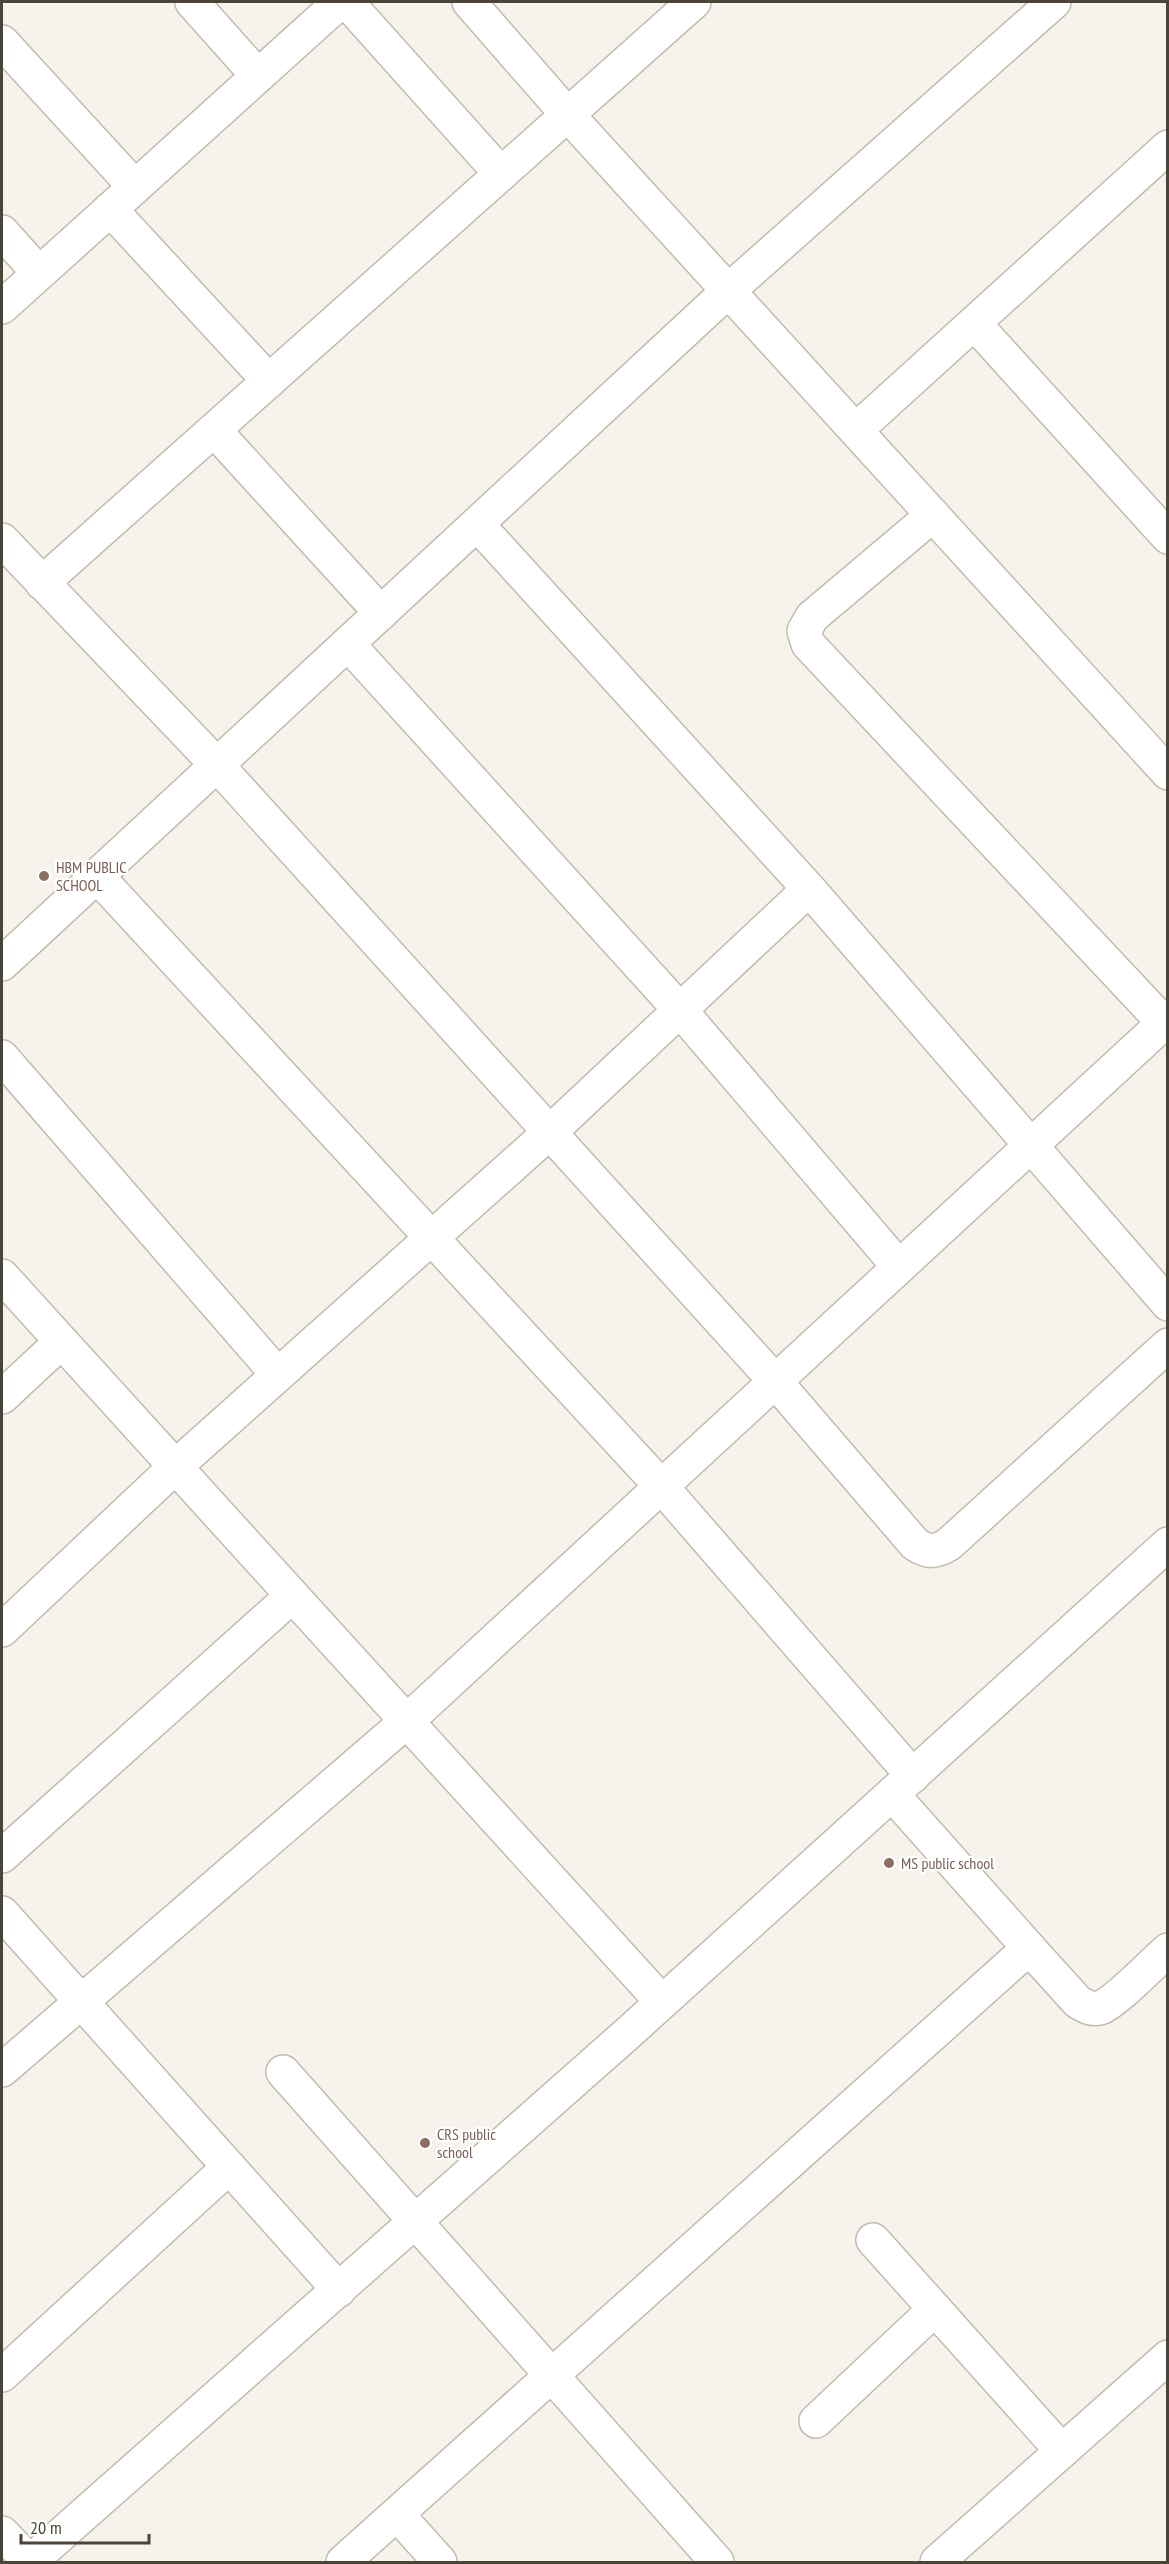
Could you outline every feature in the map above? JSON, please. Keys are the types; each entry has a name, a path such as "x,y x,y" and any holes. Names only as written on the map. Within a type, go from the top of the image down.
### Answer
{"street":[{"path":"192,2 258,76"},
{"path":"2,307 340,2"},
{"path":"347,2 501,174"},
{"path":"469,2 567,114 1167,773"},
{"path":"42,583 694,2"},
{"path":"4,958 97,876 728,291 1054,2"},
{"path":"2,42 135,187"},
{"path":"856,430 1167,147"},
{"path":"110,209 269,381"},
{"path":"2,232 39,273"},
{"path":"974,323 1167,537"},
{"path":"214,430 381,613"},
{"path":"2,2070 406,1721 1166,1020 808,644 804,631 812,617 933,515"},
{"path":"477,524 809,889 1167,1304"},
{"path":"2,540 217,765 775,1381 915,1544 926,1551 938,1551 950,1544 1167,1345"},
{"path":"348,644 680,1010 899,1267"},
{"path":"97,876 430,1239 661,1486 902,1785 1029,1948 1078,2002 1088,2008 1100,2007 1114,1999 1167,1950"},
{"path":"2,1630 175,1467 550,1132 809,889"},
{"path":"2,1057 278,1374"},
{"path":"2,1276 662,2002"},
{"path":"2,1397 61,1342"},
{"path":"2,2533 30,2562 662,2002 1167,1544"},
{"path":"2,1856 292,1596"},
{"path":"2,1913 339,2290"},
{"path":"343,2562 1029,1948"},
{"path":"283,2072 717,2562"},
{"path":"2,2375 229,2167"},
{"path":"873,2240 1062,2451"},
{"path":"816,2421 935,2309"},
{"path":"937,2562 1167,2357"},
{"path":"397,2514 440,2562"}],"place":[{"name":"HBM PUBLIC SCHOOL","path":"44,876"},
{"name":"MS public school","path":"889,1863"},
{"name":"CRS public school","path":"425,2143"}]}
